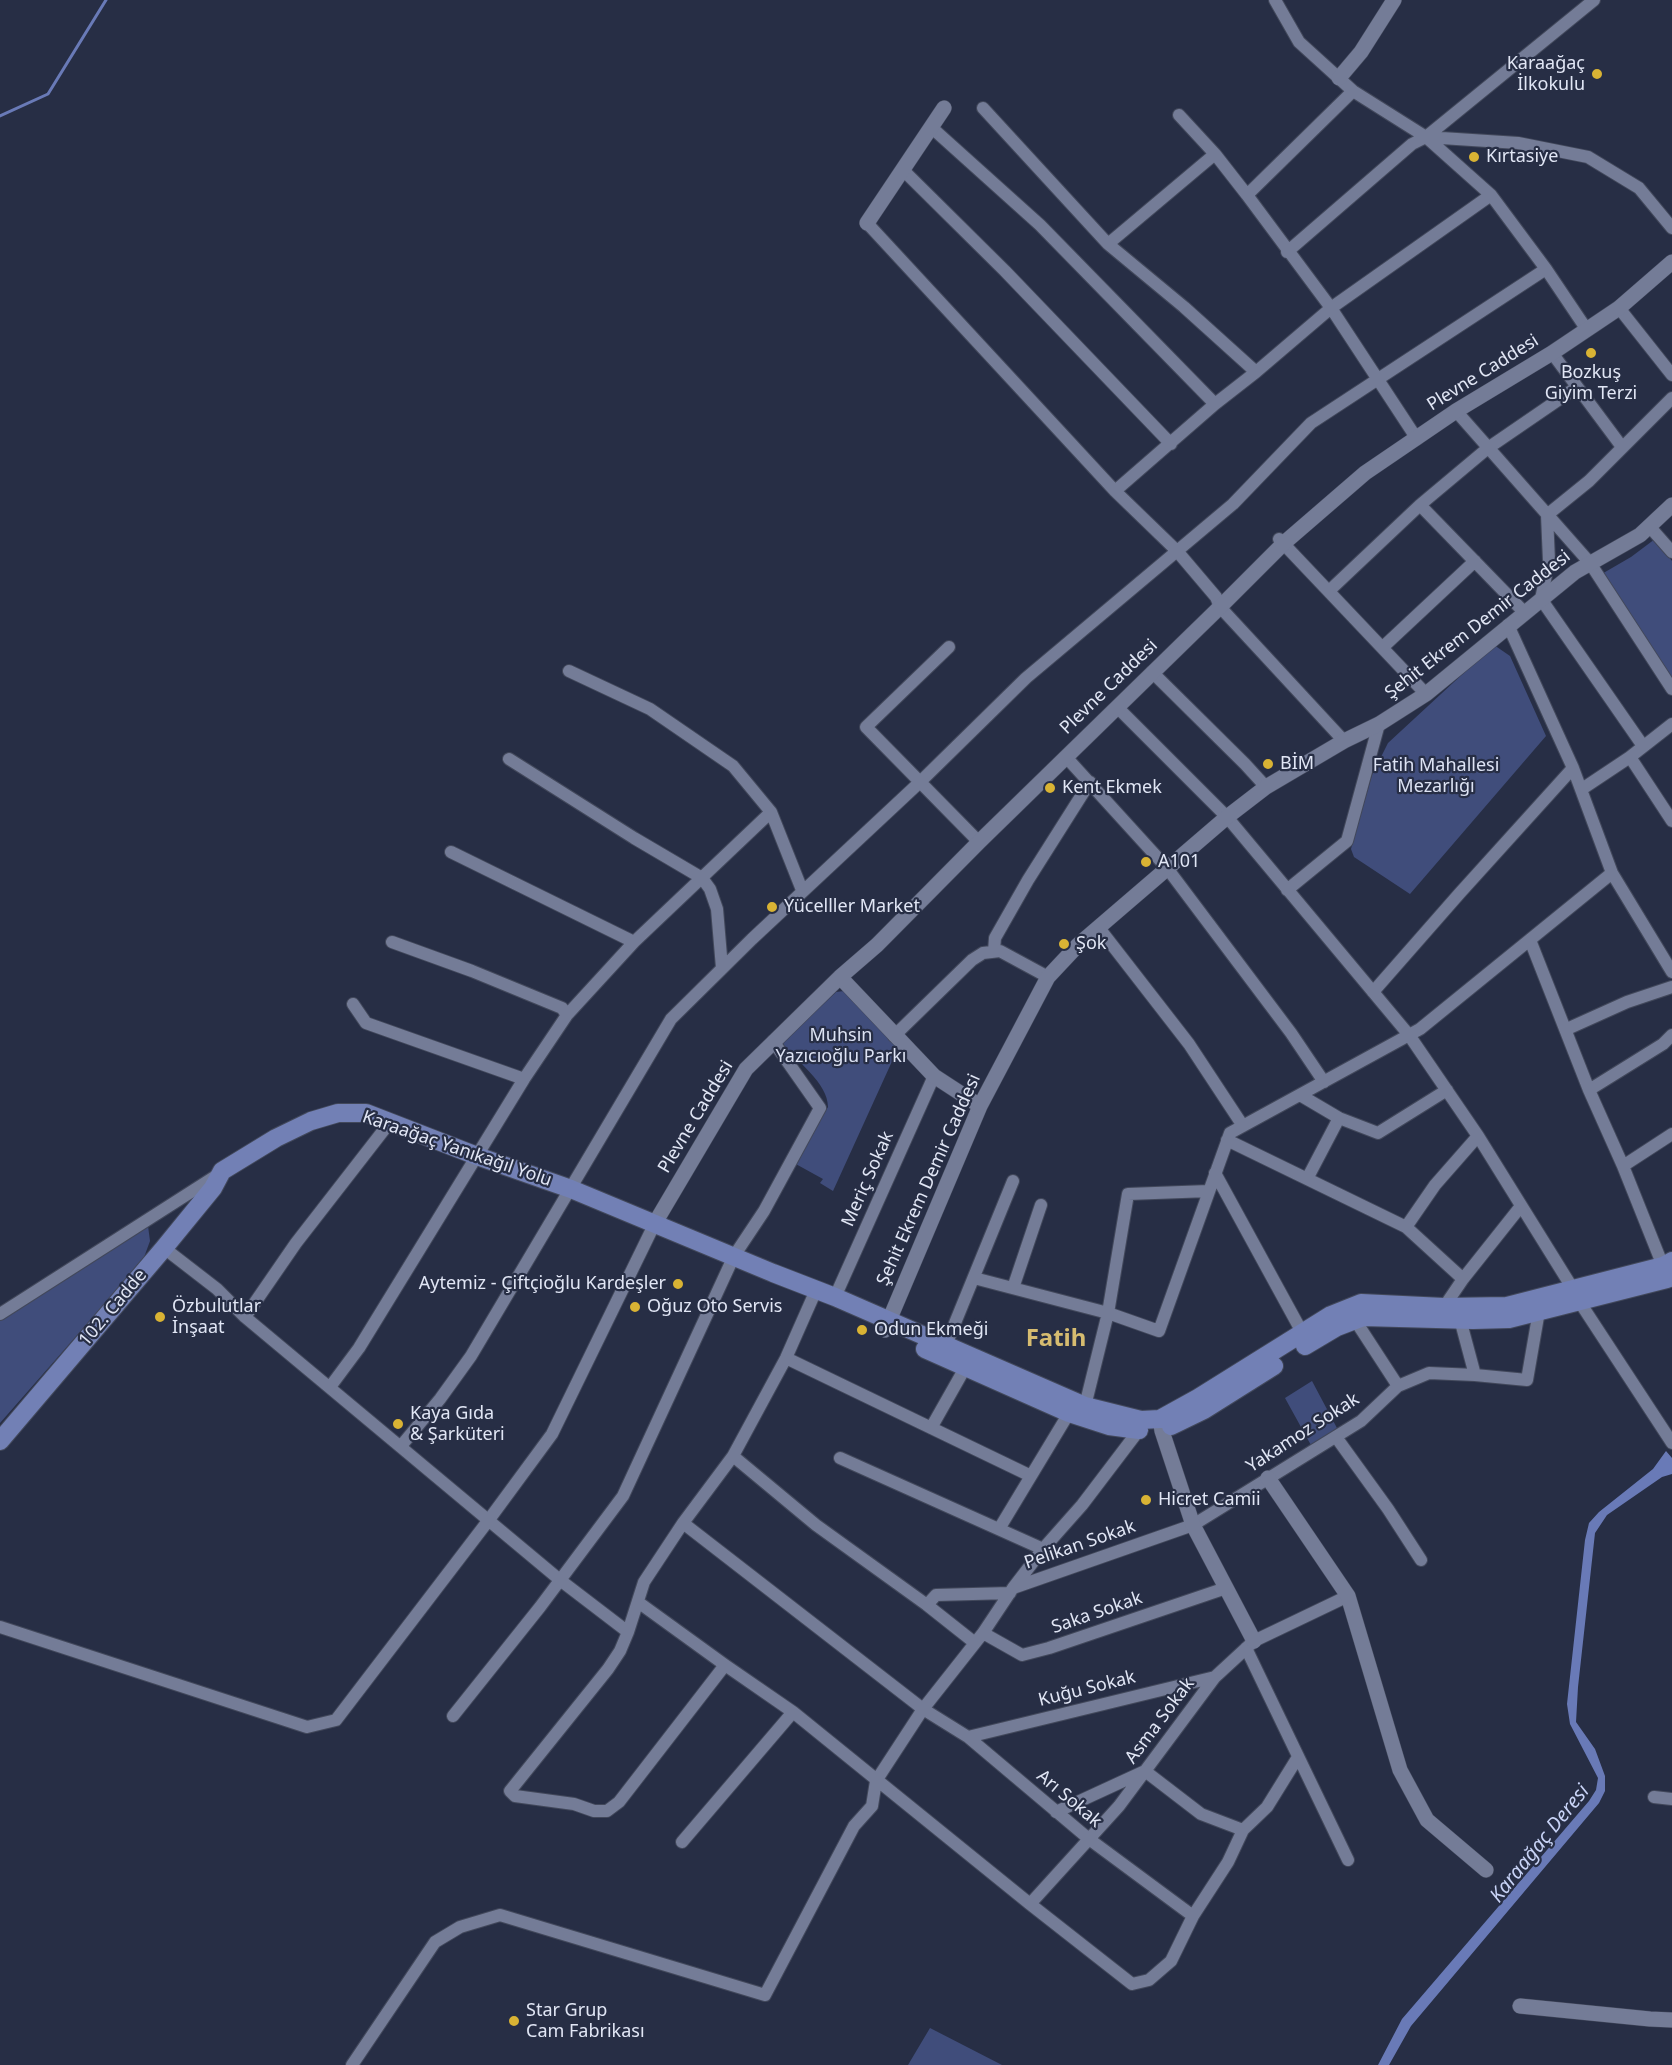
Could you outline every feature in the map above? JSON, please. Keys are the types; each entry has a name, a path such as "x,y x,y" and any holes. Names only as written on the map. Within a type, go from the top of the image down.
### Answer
{"main road":[{"name":"Karaağaç Yanıkağıl Yolu","path":"222,1171 276,1137 320,1118 338,1113 366,1113 571,1189 773,1273"},
{"name":"102. Cadde","path":"0,1441 164,1248 213,1188 222,1171"},
{"path":"1161,1425 1331,1315 1361,1304 1444,1307 1507,1306 1576,1295 1669,1268"},
{"path":"773,1273 835,1297 965,1368 1077,1410 1140,1425 1161,1425 1204,1410 1337,1327 1363,1317 1509,1319 1539,1311 1576,1295"},
{"path":"773,1273 813,1297 946,1345 1077,1410"}],"street":[{"path":"1275,0 1299,42 1353,91 1426,137 1491,195 1546,269 1583,324 1589,328"},
{"path":"1339,78 1361,52 1395,0"},
{"path":"1287,252 1412,144 1426,137 1594,0"},
{"path":"1247,195 1353,91"},
{"path":"944,108 867,223 1115,491 1177,550 1216,597 1220,607 1344,741"},
{"path":"983,108 1108,244 1184,307 1256,372"},
{"path":"1179,115 1215,154 1247,195 1330,308 1417,439"},
{"path":"931,127 1040,225 1215,404"},
{"path":"1426,137 1518,143 1588,157 1639,188 1672,228"},
{"path":"1108,244 1215,154"},
{"path":"903,170 1005,271 1171,444"},
{"path":"1115,491 1330,308 1491,195"},
{"name":"Plevne Caddesi","path":"655,1223 746,1069 840,977 877,945 1220,607 1281,540 1365,473 1456,411 1552,353 1618,308 1672,261"},
{"path":"401,1446 440,1399 471,1356 671,1019 802,890 920,782 1026,678 1233,504 1311,423 1546,269"},
{"path":"1618,308 1672,375"},
{"path":"1552,353 1622,447"},
{"path":"1330,590 1420,505 1488,448 1577,387"},
{"path":"1547,515 1589,481 1672,398"},
{"path":"1456,411 1590,563 1672,689"},
{"path":"1420,505 1524,612"},
{"name":"Şehit Ekrem Demir Caddesi","path":"887,1325 980,1106 1048,977 1078,945 1227,817 1266,787 1344,741 1379,724 1426,694 1541,598 1575,572 1640,535 1672,505"},
{"path":"1547,515 1549,561 1541,598 1643,746"},
{"path":"1649,526 1672,552"},
{"path":"1281,540 1426,694"},
{"path":"1383,647 1476,561"},
{"path":"1508,626 1577,779 1612,873 1672,972"},
{"path":"949,647 866,727 979,842"},
{"path":"569,671 650,709 733,766 771,812 802,890"},
{"path":"1152,672 1266,787"},
{"path":"1117,707 1227,817 1409,1035 1478,1136 1576,1295 1672,1443"},
{"path":"1287,890 1347,841 1379,724"},
{"path":"1373,992 1562,780 1577,779 1630,757 1672,724"},
{"path":"1066,757 1167,868 1291,1033 1324,1082"},
{"path":"1630,757 1672,821"},
{"path":"509,759 702,878 710,889 717,909 722,968"},
{"path":"994,951 995,938 1028,880 1090,782"},
{"path":"330,1387 359,1348 524,1078 567,1015 634,942 771,812"},
{"path":"451,852 634,942"},
{"path":"974,1278 1108,1313 1159,1331 1230,1133 1420,1029 1612,873"},
{"path":"1098,928 1189,1044 1243,1125"},
{"path":"1530,940 1567,1029 1589,1090 1669,1268"},
{"path":"392,942 472,971 562,1008 567,1015"},
{"path":"894,1036 972,960 983,953 1000,951 1048,977"},
{"path":"840,977 934,1076 980,1106"},
{"path":"1567,1029 1626,1002 1672,987"},
{"path":"353,1004 366,1023 524,1078"},
{"path":"1589,1090 1663,1044 1672,1035"},
{"path":"453,1716 623,1496 734,1256 764,1211 820,1108 773,1041"},
{"name":"Meriç Sokak","path":"835,1297 934,1076"},
{"path":"1300,1095 1339,1118 1378,1133 1447,1090"},
{"path":"1308,1179 1339,1118"},
{"path":"245,1317 296,1244 390,1122"},
{"path":"1623,1166 1672,1134"},
{"path":"1406,1227 1435,1185 1478,1136"},
{"path":"1227,1140 1406,1227 1462,1279"},
{"name":"Karaağaç Yanıkağıl Yolu","path":"0,1314 222,1171"},
{"path":"1215,1173 1303,1334"},
{"path":"946,1345 1013,1181"},
{"path":"999,1529 1031,1476 1077,1410 1108,1313 1128,1194 1209,1191"},
{"path":"1013,1288 1041,1205"},
{"path":"1444,1307 1462,1279 1521,1206"},
{"path":"0,1627 307,1726 336,1720 552,1434 655,1223"},
{"path":"164,1248 217,1289 245,1317 488,1521 628,1632"},
{"path":"725,1665 619,1802 607,1811 594,1811 574,1804 515,1796 510,1791 620,1651 644,1582 683,1524 734,1456 786,1358 813,1297"},
{"path":"1355,1320 1398,1386 1430,1373 1527,1380 1539,1311"},
{"path":"1460,1319 1475,1375"},
{"path":"786,1358 1031,1476"},
{"path":"931,1428 965,1368"},
{"name":"Yakamoz Sokak","path":"1193,1525 1361,1421 1398,1386"},
{"path":"352,2065 435,1942 460,1927 500,1915 765,1995 854,1826 872,1806 876,1781 923,1709 979,1638 1011,1590 1082,1505 1140,1425"},
{"path":"1161,1425 1193,1525 1226,1588 1298,1757 1348,1860"},
{"path":"1336,1437 1388,1509 1421,1560"},
{"name":"Saka Sokak","path":"734,1456 816,1524 927,1605 979,1638 1022,1655 1226,1588"},
{"path":"840,1458 1043,1549"},
{"path":"1268,1478 1348,1596 1400,1770 1427,1820 1486,1870"},
{"name":"Arı Sokak","path":"683,1524 923,1709 968,1737 1089,1839 1193,1916"},
{"name":"Pelikan Sokak","path":"927,1605 936,1595 1011,1590 1193,1525"},
{"name":"Asma Sokak","path":"1030,1904 1119,1806 1215,1677 1250,1644 1348,1596"},
{"path":"638,1602 793,1712 876,1781 1132,1984 1149,1980 1171,1960 1193,1916 1228,1862 1243,1830 1267,1808 1298,1757"},
{"name":"Kuğu Sokak","path":"968,1737 1215,1677"},
{"path":"682,1842 793,1712"},
{"path":"1056,1812 1145,1771 1201,1814 1243,1830"},
{"path":"1654,1797 1672,1799"},
{"path":"1520,2006 1672,2020"}],"green space":[{"path":"1655,539 1672,561 1672,682 1600,575 1631,557"},
{"name":"Fatih Mahallesi Mezarlığı","path":"1494,645 1510,656 1546,736 1410,894 1354,857 1351,849 1372,775 1388,743"},
{"name":"Muhsin Yazıcıoğlu Parkı","path":"844,991 899,1046 833,1191 820,1183 823,1179 794,1163 828,1107 823,1089 781,1044 836,992"},
{"path":"148,1226 150,1241 143,1260 0,1423 0,1319"},
{"path":"1312,1381 1338,1430 1312,1447 1285,1398"},
{"path":"930,2028 1002,2065 908,2065"}],"shaded area":[{"path":"1666,1451 1672,1458 1672,1474 1662,1477 1607,1515 1595,1533 1576,1722 1595,1749 1605,1776 1605,1791 1599,1803 1411,2026 1389,2065 1378,2065 1402,2019 1596,1790 1598,1778 1570,1724 1567,1704 1585,1540 1589,1523 1599,1512 1653,1469"}],"waterway":[{"path":"0,116 48,94 106,0"}],"place":[{"name":"Karaağaç İlkokulu","path":"1597,74"},
{"name":"Kırtasiye","path":"1474,157"},
{"name":"Bozkuş Giyim Terzi","path":"1591,353"},
{"name":"BİM","path":"1268,764"},
{"name":"Kent Ekmek","path":"1050,788"},
{"name":"A101","path":"1146,862"},
{"name":"Yücelller Market","path":"772,907"},
{"name":"Şok","path":"1064,944"},
{"name":"Aytemiz - Çiftçioğlu Kardeşler","path":"678,1284"},
{"name":"Oğuz Oto Servis","path":"635,1307"},
{"name":"Özbulutlar İnşaat","path":"160,1317"},
{"name":"Odun Ekmeği","path":"862,1330"},
{"name":"Kaya Gıda & Şarküteri","path":"398,1424"},
{"name":"Hicret Camii","path":"1146,1500"},
{"name":"Star Grup Cam Fabrikası","path":"514,2021"}],"district":[{"name":"Fatih","path":"1056,1339"}],"water label":[{"name":"Karaağaç Deresi","path":"1540,1844"}]}
